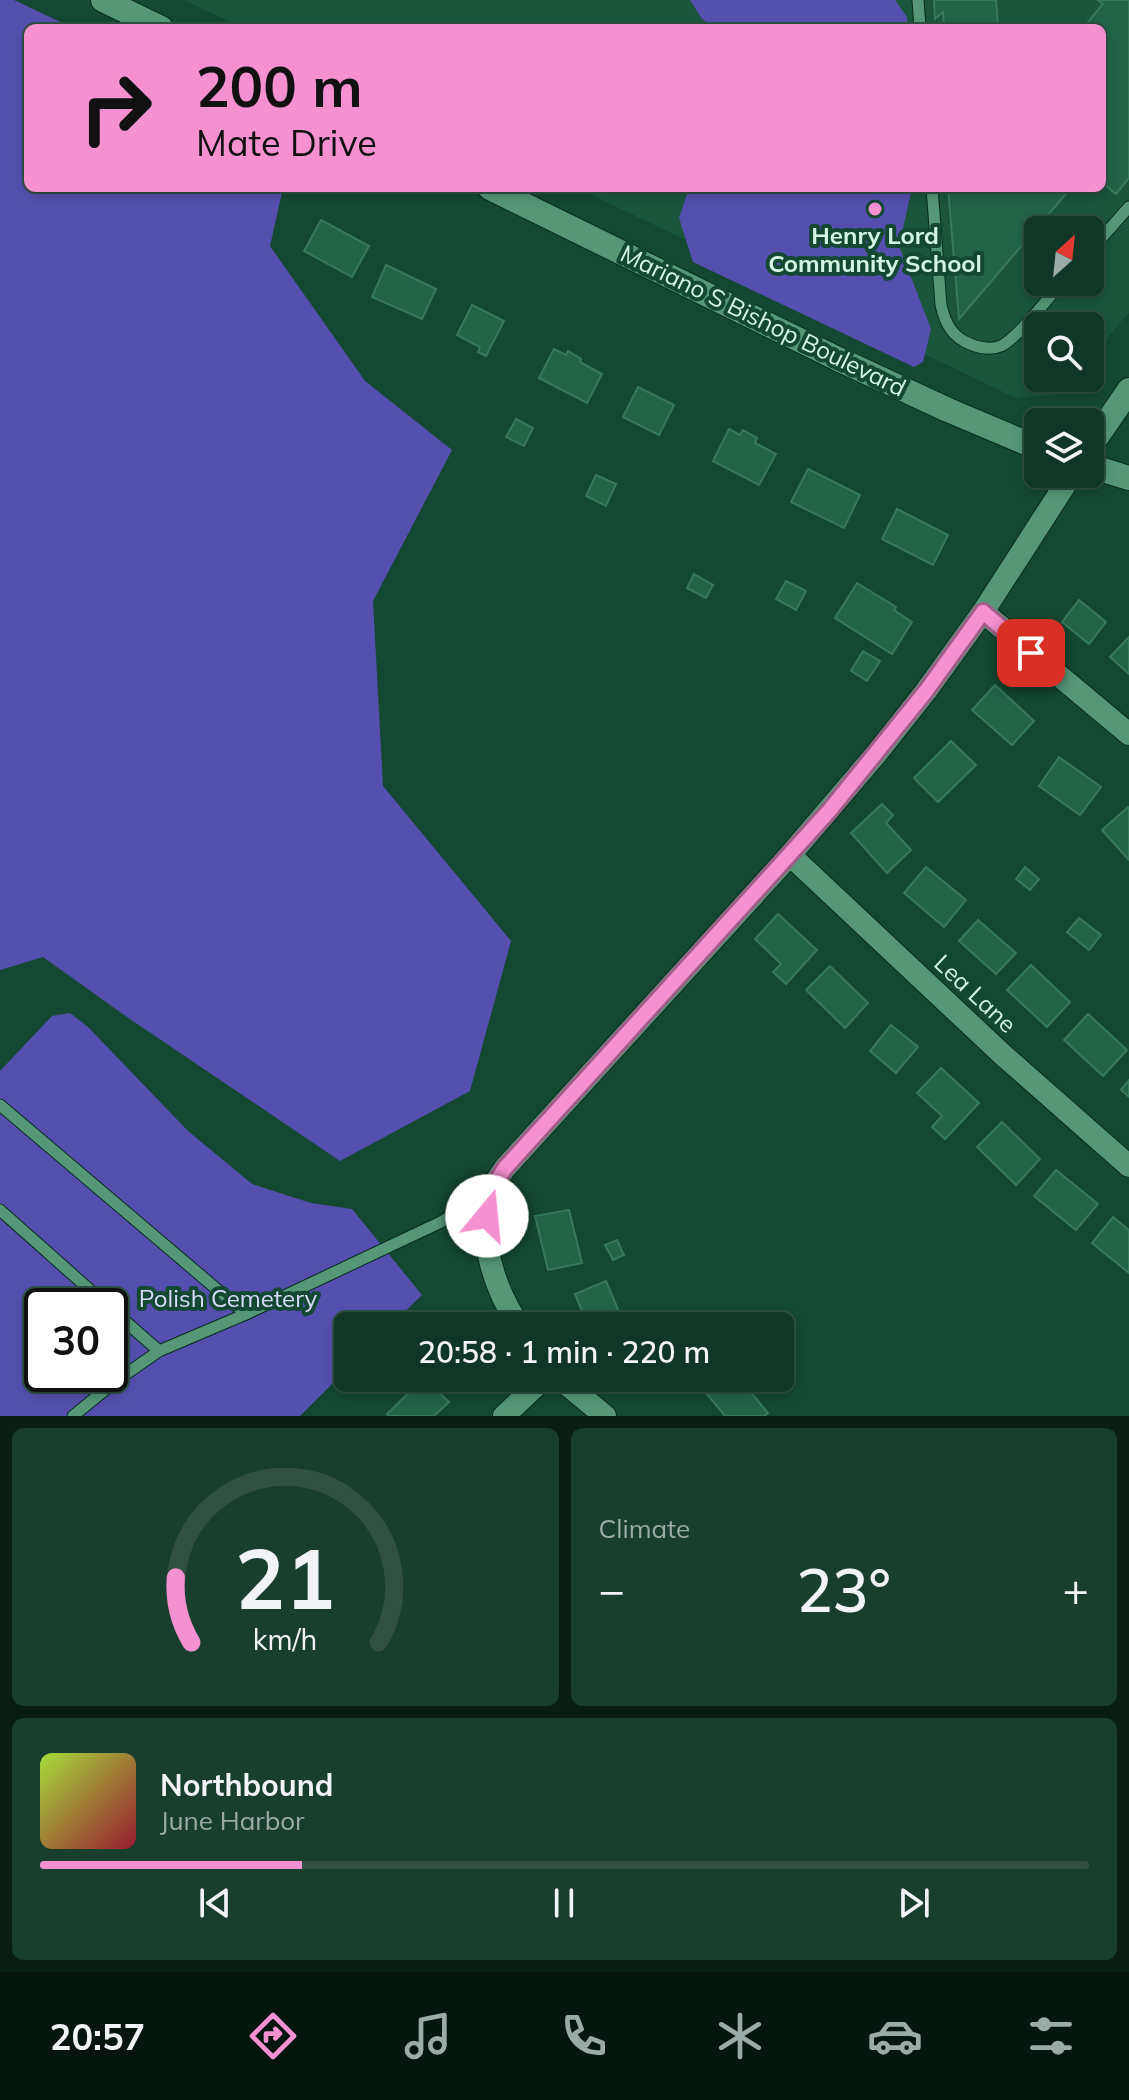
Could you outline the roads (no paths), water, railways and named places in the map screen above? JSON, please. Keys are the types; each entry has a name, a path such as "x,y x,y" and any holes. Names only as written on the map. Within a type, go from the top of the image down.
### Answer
{"main road":[{"path":"103,0 153,24"},
{"name":"Mariano S Bishop Boulevard","path":"498,192 838,359 1024,442"},
{"path":"1104,427 1129,390"},
{"path":"1104,470 1129,478"}],"street":[{"path":"512,1312 499,1287 488,1245 487,1216 492,1188 505,1168 790,855 877,753 983,612 1063,488"},
{"path":"983,612 1129,734"},
{"name":"Lea Lane","path":"790,855 1003,1055 1129,1166"},
{"path":"504,1416 529,1392"},
{"path":"576,1392 605,1416"}],"lane":[{"path":"918,0 920,24"},
{"path":"932,192 941,305 950,331 960,339 984,348 998,347 1010,340 1049,296"},
{"path":"1104,235 1129,207"},
{"path":"0,1105 246,1314"},
{"path":"73,1416 159,1351 246,1314 441,1222 492,1188"},
{"path":"0,1210 88,1288"},
{"path":"128,1324 159,1351"}],"place":[{"name":"Henry Lord Community School","path":"875,209"}],"park label":[{"name":"Polish Cemetery","path":"228,1299"}]}
